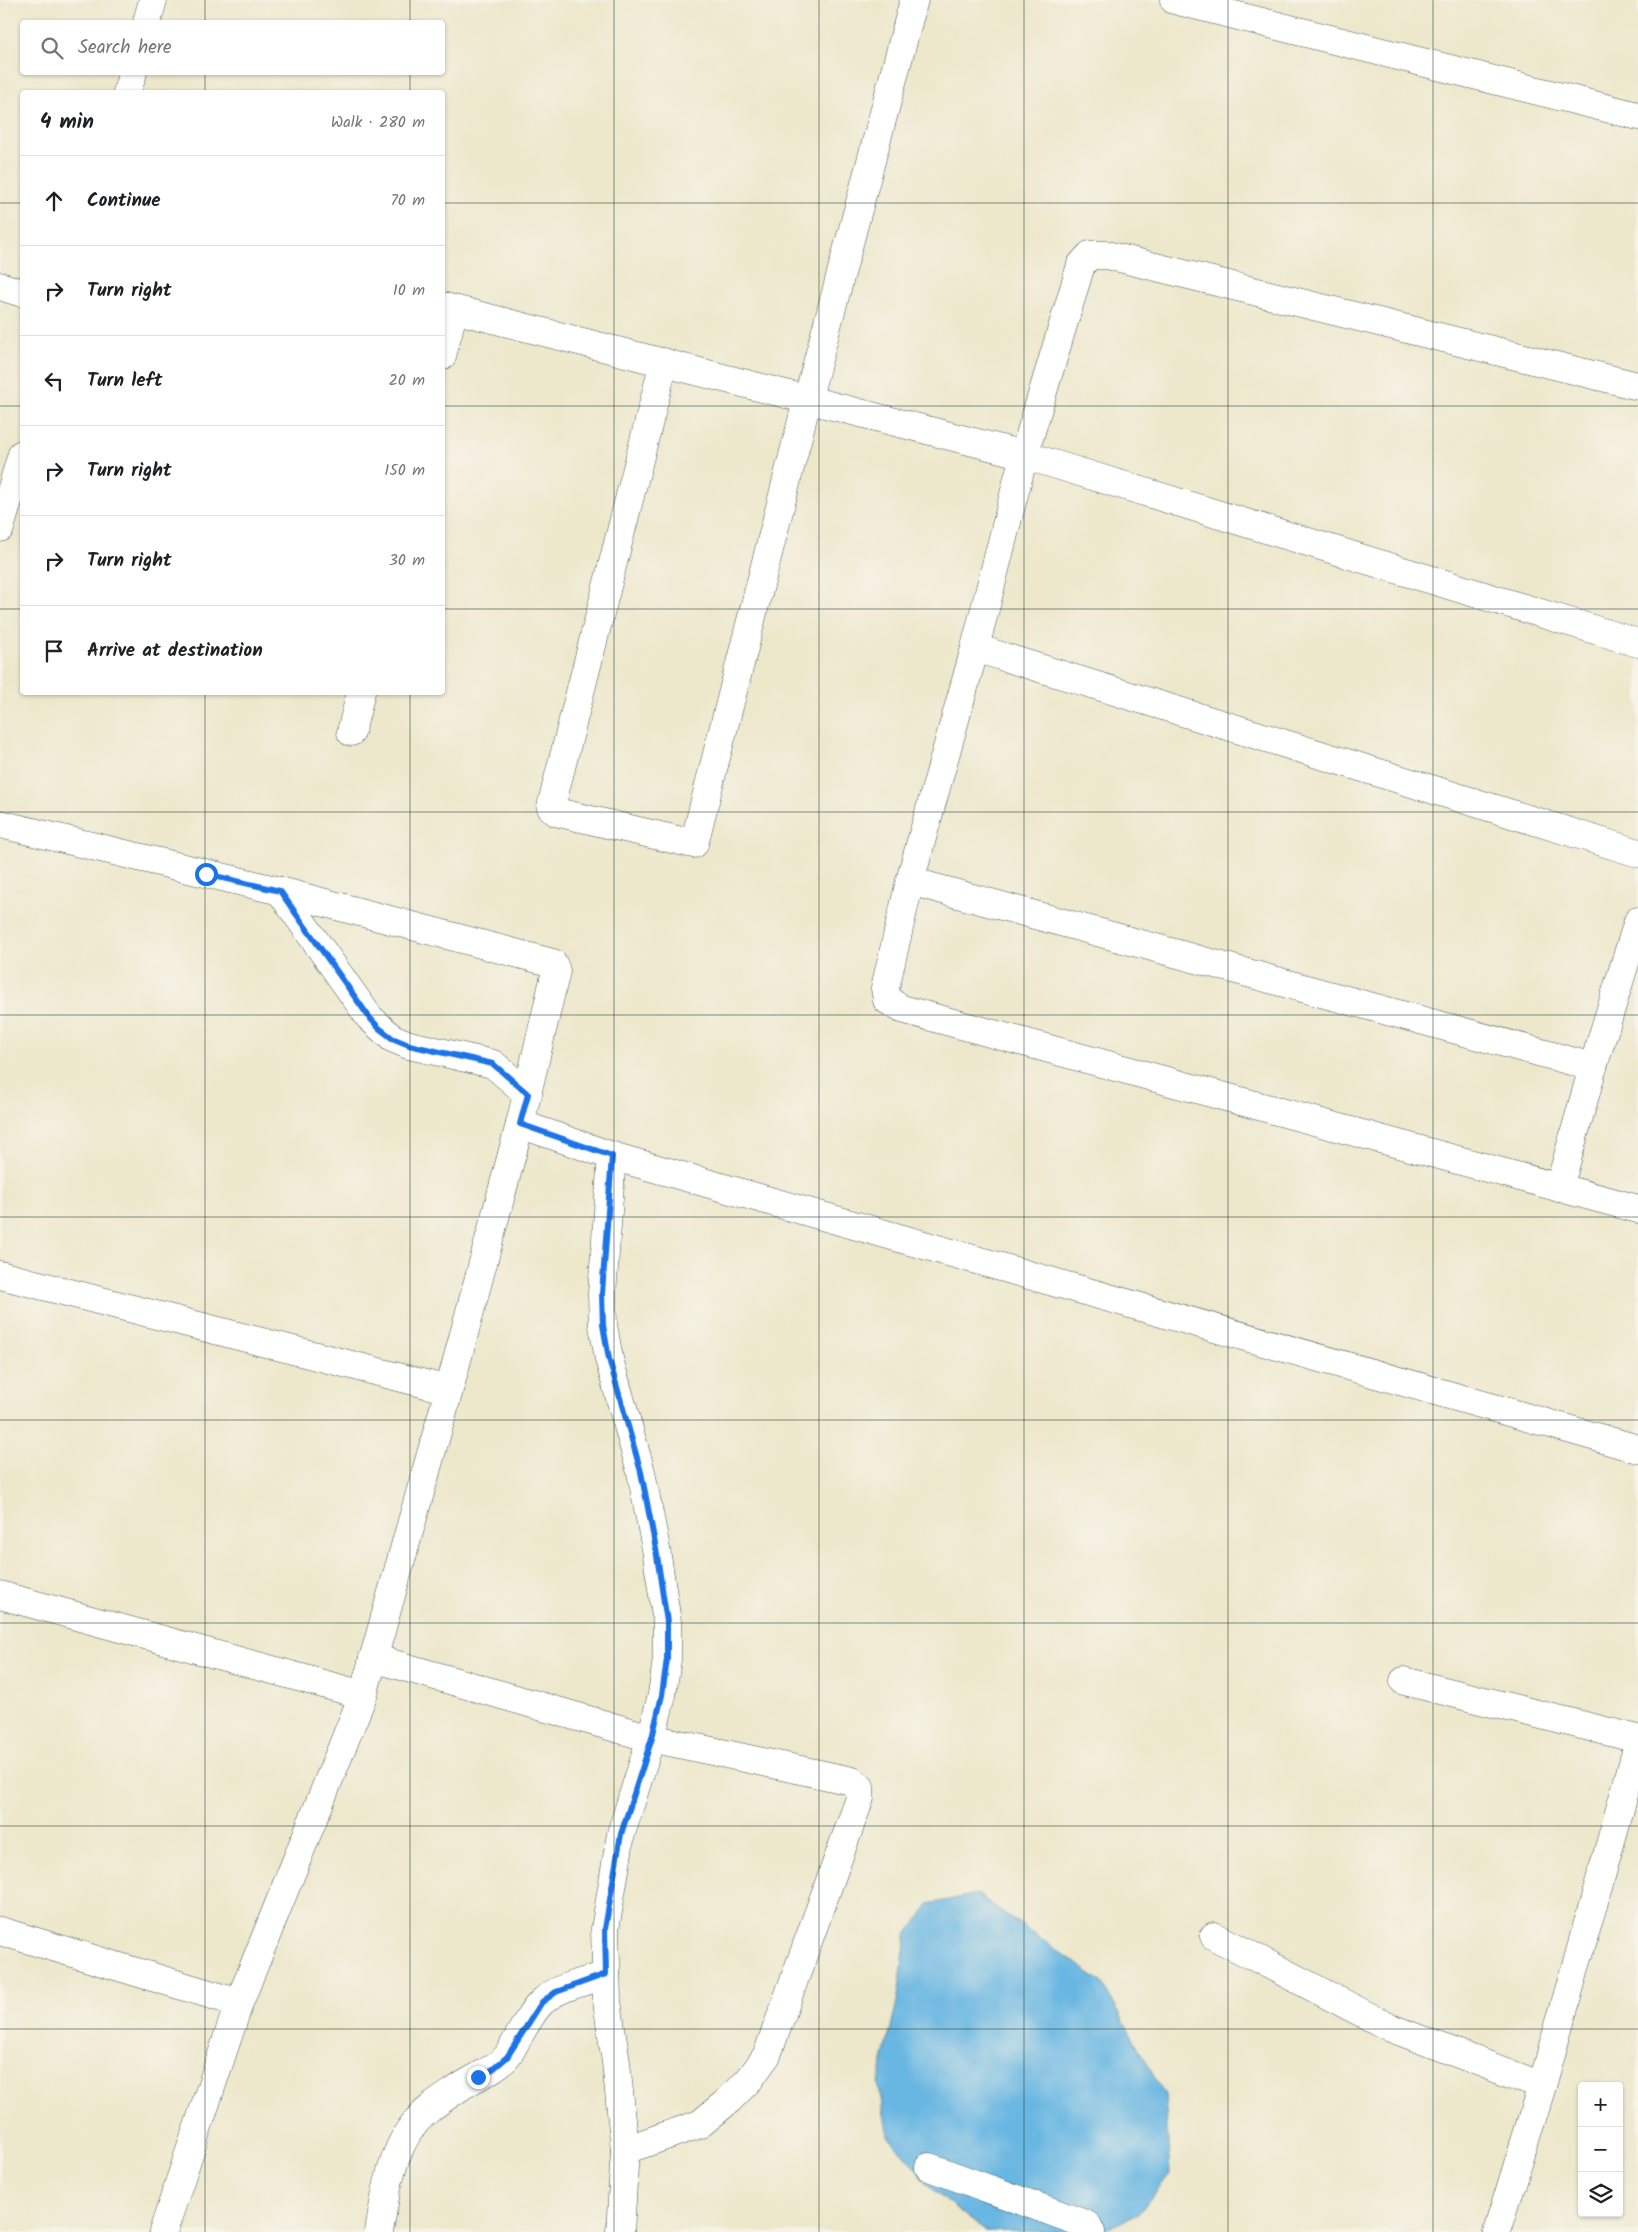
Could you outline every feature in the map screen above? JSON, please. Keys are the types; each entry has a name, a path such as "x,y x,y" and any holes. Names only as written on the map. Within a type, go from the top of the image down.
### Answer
{"street":[{"path":"148,20 154,0"},
{"path":"664,362 551,804 552,809 556,812 690,844 695,843 807,401 914,0"},
{"path":"1174,0 1638,116"},
{"path":"128,90 132,75"},
{"path":"1638,386 1097,254 1090,255 1082,265 1024,455 975,648 910,881 885,988 887,1000 891,1005 1638,1209"},
{"path":"0,286 20,292"},
{"path":"445,332 448,308 1024,455 1638,643"},
{"path":"0,528 20,461"},
{"path":"975,648 1638,853"},
{"path":"351,732 360,695"},
{"path":"0,824 280,891 553,963 556,967 556,976 528,1094 449,1390 362,1695 239,2003 163,2232"},
{"path":"910,881 1593,1067"},
{"path":"280,891 369,1017 379,1028 392,1038 409,1045 493,1064 528,1094"},
{"path":"1559,1188 1593,1067 1638,921"},
{"path":"520,1124 612,1156 1638,1449"},
{"path":"612,1156 602,1294 603,1325 609,1359 641,1472 656,1549 667,1622 667,1659 662,1695 652,1738 621,1834 605,1929 607,2001 616,2062 625,2150 620,2232"},
{"path":"0,1275 449,1390"},
{"path":"0,1595 362,1695"},
{"path":"373,1658 652,1738 852,1781 857,1783 862,1792 767,2055 743,2087 700,2124 625,2150"},
{"path":"1404,1681 1638,1739"},
{"path":"1497,2232 1542,2086 1638,1745"},
{"path":"0,1930 239,2003"},
{"path":"1214,1936 1391,2028 1542,2086"},
{"path":"379,2232 386,2194 395,2164 414,2124 431,2107 464,2084 500,2064 507,2057 537,2007 547,1998 564,1989 606,1974"},
{"path":"929,2167 1085,2224 1091,2232"}],"water":[{"path":"977,1894 1101,1981 1165,2095 1170,2175 1137,2215 1100,2232 985,2231 935,2192 888,2136 878,2083 898,1997 906,1936 929,1904"}],"route":[{"path":"206,874 280,891 369,1017 392,1038 409,1045 493,1064 528,1094 520,1124 612,1156 602,1294 603,1325 609,1359 641,1472 656,1549 667,1622 667,1659 662,1695 652,1738 621,1834 605,1929 606,1974 556,1992 542,2002 537,2007 507,2057 492,2070 478,2077"}]}
